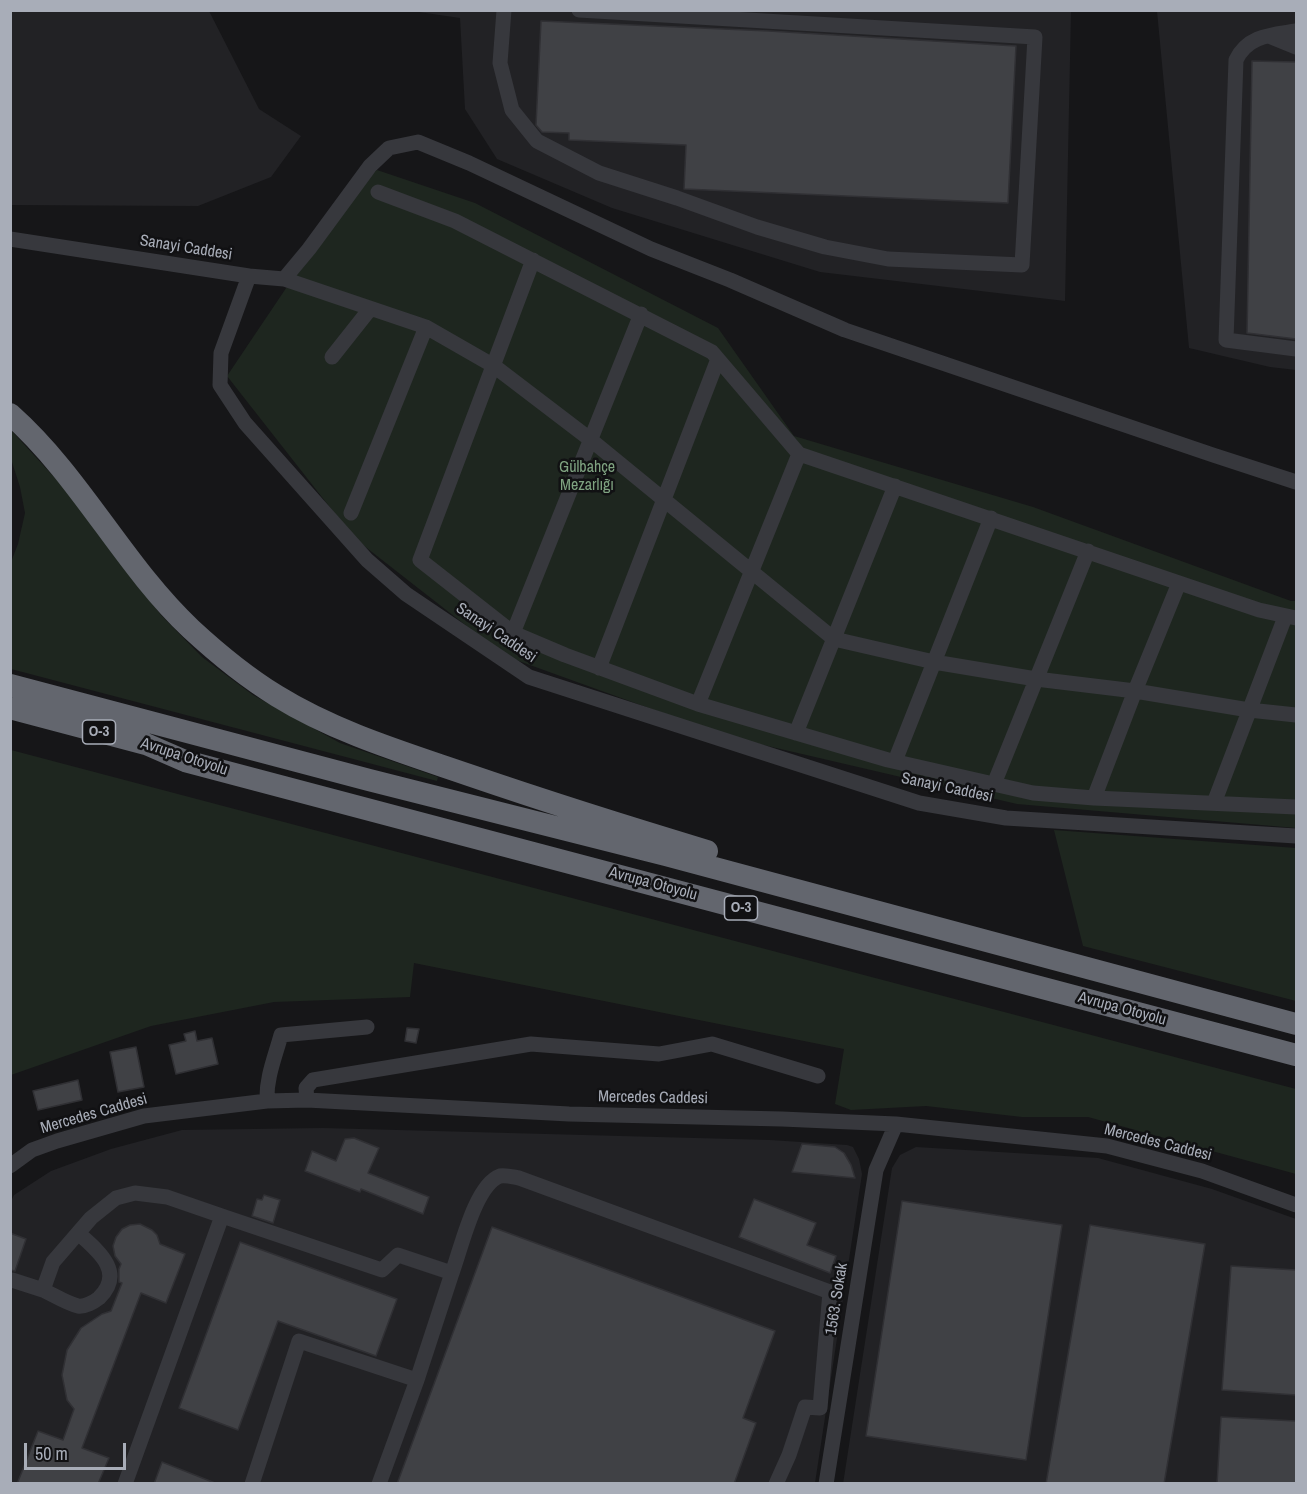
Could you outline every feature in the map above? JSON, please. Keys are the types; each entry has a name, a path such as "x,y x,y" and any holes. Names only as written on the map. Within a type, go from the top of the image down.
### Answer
{"highway":[{"path":"10,414 51,455 140,571 189,627 243,674 279,697 363,738 594,817 721,855 769,872 810,894"},
{"name":"Avrupa Otoyolu","path":"10,685 369,780 666,855 1296,1024"},
{"name":"Avrupa Otoyolu","path":"10,708 146,744 185,761 1296,1055"},
{"path":"10,725 110,748 185,761"}],"street":[{"path":"504,10 500,63 512,110 537,141 599,173 757,227 825,247 888,259 1022,266 1035,37 579,10"},
{"path":"1296,31 1255,38 1244,47 1236,60 1226,340 1296,349"},
{"path":"1268,36 1296,47"},
{"path":"284,279 370,166 389,148 418,142 469,163 651,249 730,280 845,330 1296,482"},
{"path":"378,192 455,221 712,352 799,454 1259,610 1291,617 1249,710 1214,803"},
{"name":"Sanayi Caddesi","path":"10,239 249,276 221,353 220,385 245,423 367,560 406,594 529,677 929,805 1017,819 1296,836"},
{"path":"533,261 420,560 513,633 599,668 698,704 895,762 1033,793 1296,807"},
{"path":"249,276 284,279 426,327 494,366 591,440 834,639 934,662 1036,679 1296,715"},
{"path":"332,357 370,309"},
{"path":"513,633 640,314"},
{"path":"351,513 426,327"},
{"path":"599,668 718,359"},
{"path":"698,704 799,454"},
{"path":"796,733 895,486"},
{"path":"895,762 991,518"},
{"path":"994,784 1088,551"},
{"path":"1095,798 1179,583"},
{"path":"267,1101 269,1075 282,1035 367,1027"},
{"path":"307,1100 306,1088 313,1080 531,1044 659,1054 712,1044 818,1076"},
{"name":"Mercedes Caddesi","path":"10,1166 32,1150 144,1116 267,1101 307,1100 569,1114 897,1124 1107,1146 1202,1171 1296,1205"},
{"name":"1563. Sokak","path":"826,1484 876,1170 897,1124"},
{"path":"379,1484 417,1380 476,1203 492,1181 503,1175 519,1178 830,1292 820,1408 805,1407 789,1455 776,1484"},
{"path":"43,1290 53,1262 91,1218 116,1198 135,1193 167,1197 382,1270 398,1255 452,1273"},
{"path":"125,1484 222,1216"},
{"path":"12,1280 43,1290 79,1306 91,1303 105,1290 110,1277 107,1264 99,1252 78,1233"},
{"path":"252,1484 299,1341 417,1380"}],"shaded area":[{"path":"11,10 209,11 259,109 301,136 271,177 198,206 11,205"},
{"path":"412,11 1071,11 1065,301 820,272 612,208 497,159 465,109 460,18"},
{"path":"1157,11 1296,11 1296,370 1270,367 1189,348"},
{"path":"323,1128 770,1140 853,1147 859,1159 862,1174 815,1483 11,1484 11,1201 14,1195 51,1171 111,1149 182,1130"},
{"path":"916,1147 1098,1158 1212,1189 1296,1219 1296,1483 843,1484 892,1168 900,1155"}],"green space":[{"name":"Gülbahçe Mezarlığı","path":"377,170 475,203 718,328 794,436 1033,507 1296,601 1296,828 1017,804 729,737 505,656 354,538 227,376 350,193"},
{"path":"10,429 65,489 161,615 202,657 253,695 340,743 438,777 437,781 11,669 11,562 25,513 11,459"},
{"path":"11,750 1296,1089 1296,1174 1088,1117 1022,1117 926,1106 851,1110 835,1104 844,1049 414,963 410,997 274,1002 151,1026 11,1075"},
{"path":"1054,830 1296,848 1296,1001 1083,946"}],"building":[{"path":"541,21 769,31 1016,46 1008,203 684,189 686,145 569,140 569,133 542,132 536,125"},
{"path":"1252,61 1296,62 1296,339 1247,333"},
{"path":"407,1028 419,1029 416,1043 405,1041"},
{"path":"195,1031 197,1041 212,1038 218,1064 176,1074 169,1045 186,1041 184,1034"},
{"path":"136,1047 144,1087 118,1092 110,1052"},
{"path":"78,1080 82,1100 38,1110 33,1091"},
{"path":"354,1138 379,1148 368,1173 429,1197 423,1214 361,1189 360,1192 305,1171 312,1151 336,1161 345,1139"},
{"path":"802,1144 835,1147 844,1153 855,1178 792,1172"},
{"path":"264,1195 280,1200 273,1223 252,1216 257,1199 262,1200"},
{"path":"754,1199 816,1223 807,1245 836,1256 830,1273 739,1237"},
{"path":"902,1201 1062,1225 1026,1460 866,1436"},
{"path":"140,1224 157,1235 160,1244 185,1254 166,1303 141,1293 82,1448 109,1458 98,1484 17,1484 38,1431 63,1440 74,1409 67,1400 62,1375 67,1350 81,1328 102,1314 111,1311 122,1283 119,1282 121,1264 115,1256 113,1246 116,1237 122,1229"},
{"path":"1090,1225 1205,1244 1164,1484 1046,1484"},
{"path":"492,1227 775,1331 743,1418 756,1423 734,1484 397,1484"},
{"path":"10,1233 26,1239 15,1271 10,1270"},
{"path":"240,1242 397,1299 376,1356 278,1321 238,1430 179,1408"},
{"path":"1231,1266 1296,1270 1296,1395 1222,1390"},
{"path":"1221,1417 1296,1421 1296,1484 1217,1484"},
{"path":"162,1462 215,1483 215,1484 154,1484"}]}
